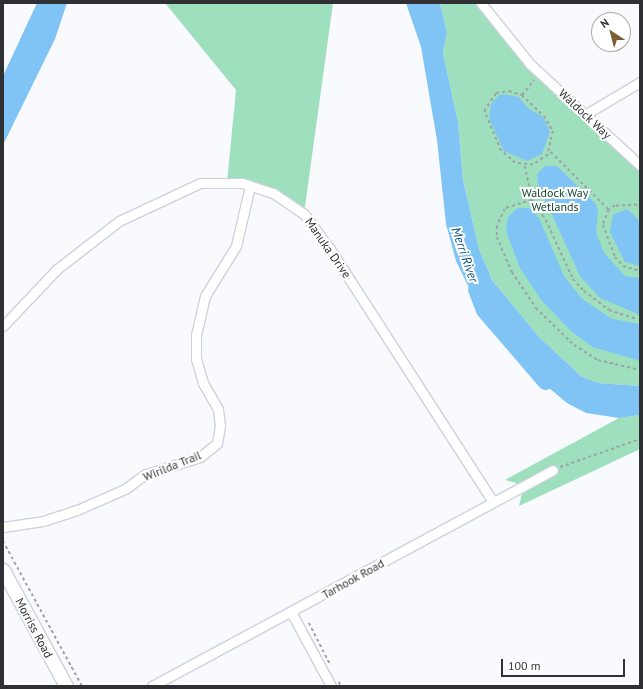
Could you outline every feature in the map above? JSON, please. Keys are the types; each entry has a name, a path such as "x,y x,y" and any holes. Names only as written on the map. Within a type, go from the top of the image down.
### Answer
{"street":[{"name":"Waldock Way","path":"485,4 530,64 640,165"},
{"path":"586,114 640,82"},
{"name":"Manuka Drive","path":"3,326 57,269 119,221 200,183 250,186 273,194 304,214 326,243 493,502"},
{"name":"Wirilda Trail","path":"3,526 43,521 77,510 126,489 146,474 200,457 217,443 220,426 218,409 203,383 196,359 196,335 205,296 236,246 250,186"},
{"name":"Tarhook Road","path":"152,686 553,470"},
{"name":"Morriss Road","path":"3,570 66,686"},
{"path":"291,612 335,682"}],"path":[{"path":"522,95 541,73"},
{"path":"525,166 542,161 550,151 554,140 549,123 522,95 509,91 496,93 484,111 501,151 525,166 532,200 546,220 573,279 584,291 609,310 637,319"},
{"path":"550,151 609,210"},
{"path":"637,205 640,198"},
{"path":"532,200 506,209 497,226 500,248 518,284 560,335 574,345 598,360 640,370"},
{"path":"640,208 637,205 623,204 609,210 602,225 610,248 623,266 640,271"},
{"path":"553,470 640,439"},
{"path":"3,541 82,686"},
{"path":"309,623 334,672"},
{"path":"335,682 341,686"}],"green space":[{"path":"165,3 333,3 304,214 273,193 227,183 236,90"},
{"name":"Waldock Way Wetlands","path":"440,3 481,3 530,64 640,165 640,386 598,383 581,376 539,337 492,280 479,249 463,180 458,122 443,53 447,32"},
{"path":"640,415 640,449 519,506 522,494 516,483 505,480 619,418"}],"water":[{"path":"37,3 67,3 55,39 3,145 3,76"},
{"path":"406,3 440,3 447,32 443,53 458,122 463,180 479,249 492,280 539,337 581,376 598,383 640,386 640,415 619,418 586,413 567,403 543,383 471,292 456,261 446,224 437,140 421,47"},
{"path":"500,94 519,97 529,109 543,117 550,132 542,154 527,161 504,151 489,118 491,104"},
{"path":"545,166 557,166 596,204 598,211 596,232 604,253 625,276 640,278 640,315 600,298 580,276 538,184 537,174"},
{"path":"517,208 529,208 539,218 564,276 582,299 612,319 640,324 640,361 593,347 572,332 542,301 520,268 506,231 508,217"},
{"path":"627,209 640,221 640,266 625,262 610,232 613,215"}],"waterway":[{"name":"Merri River","path":"475,289 483,310 545,382"}]}
